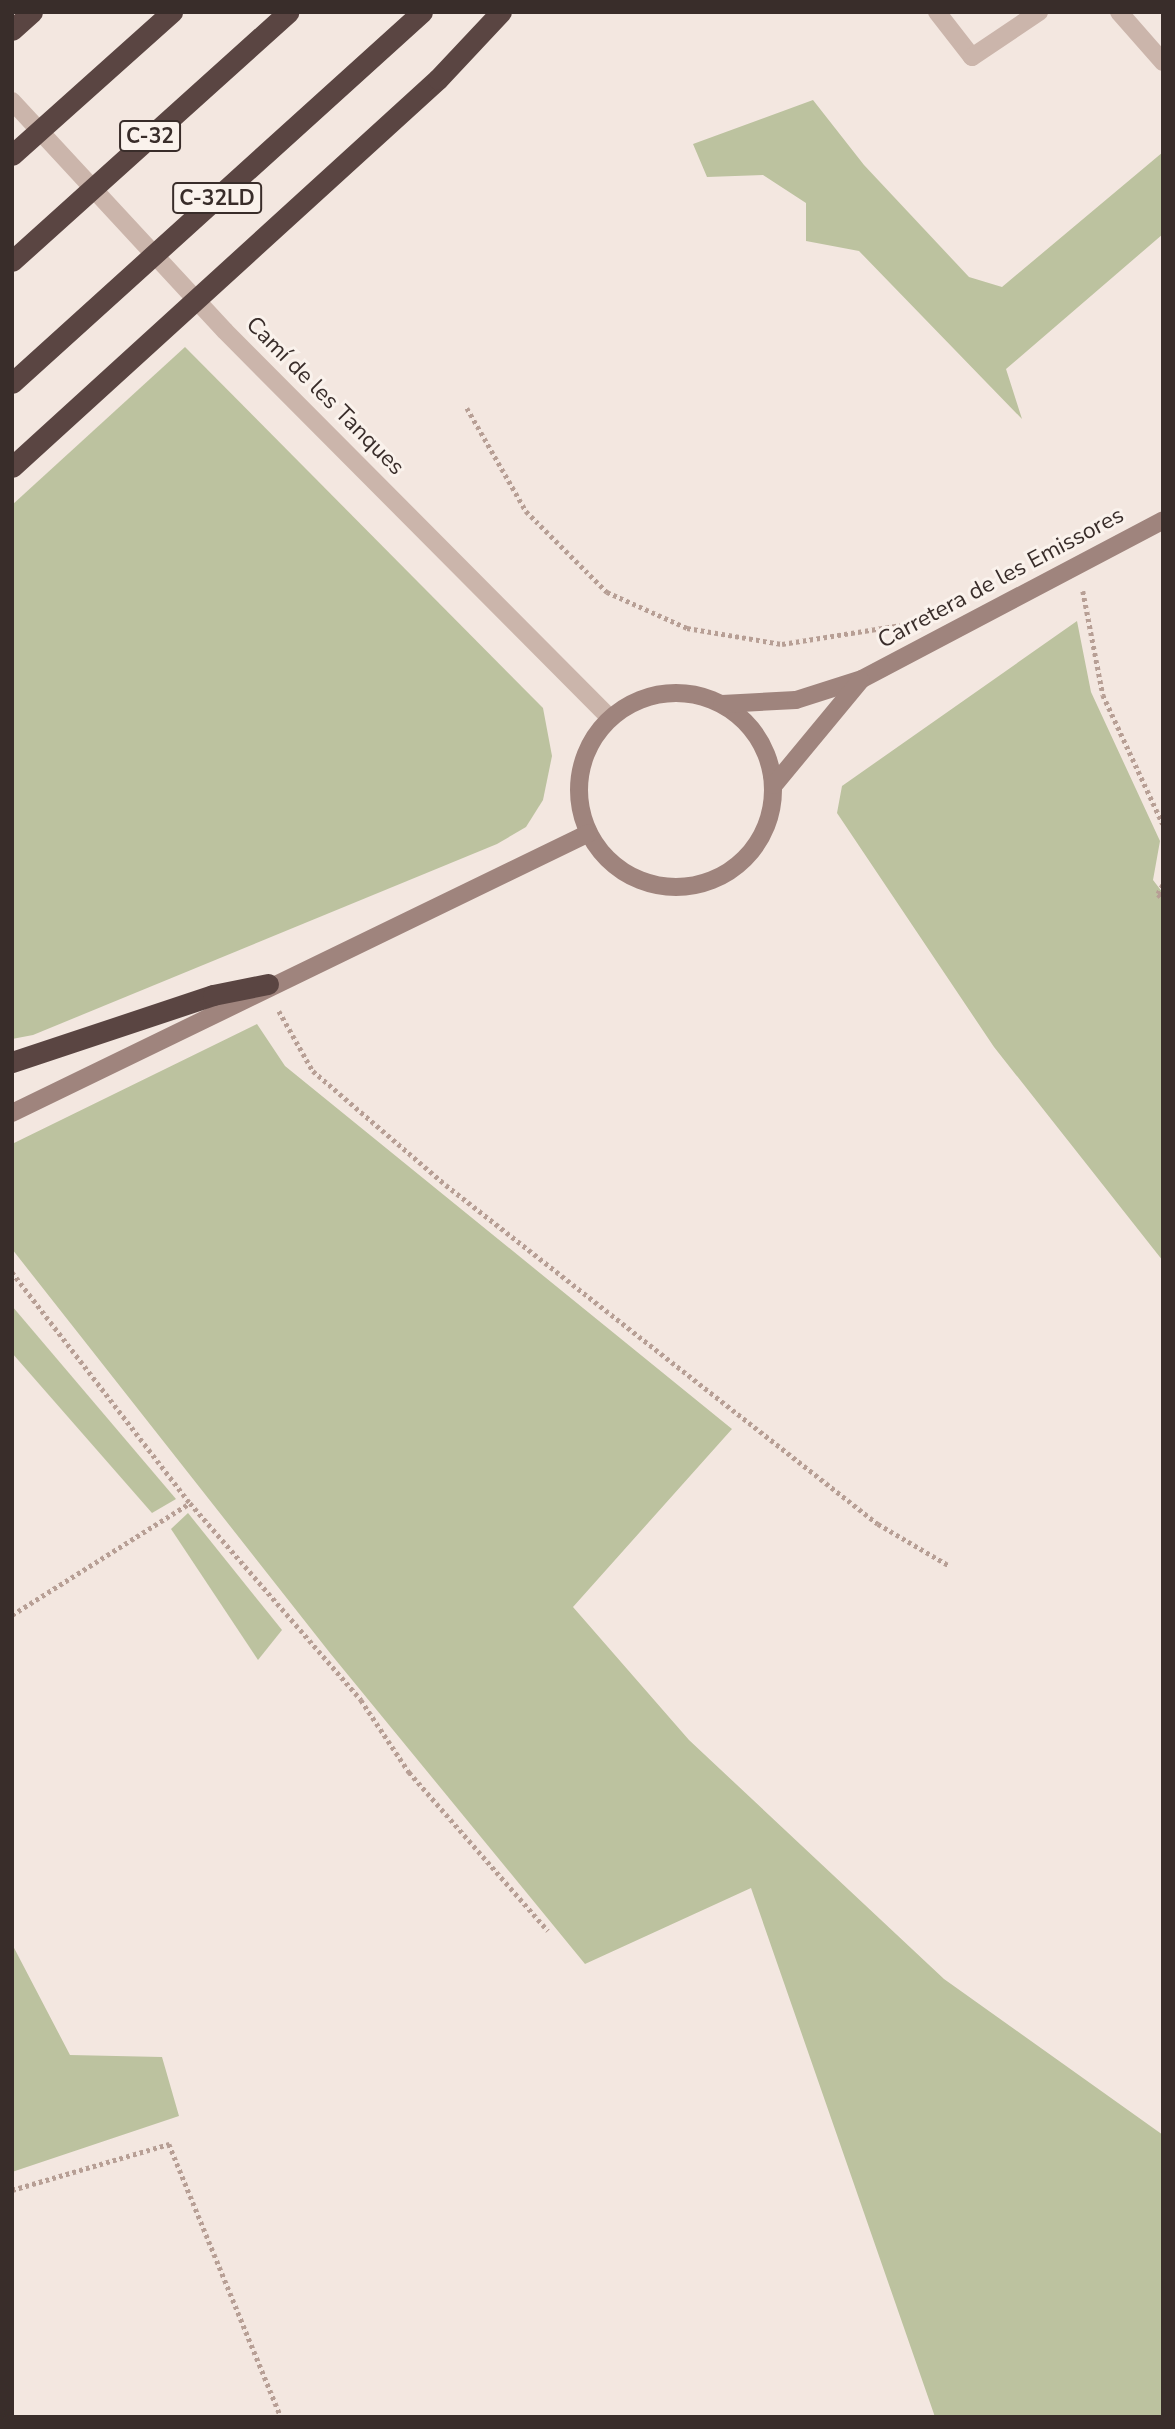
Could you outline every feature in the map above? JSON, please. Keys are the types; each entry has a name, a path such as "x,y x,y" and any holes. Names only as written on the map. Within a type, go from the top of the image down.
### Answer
{"highway":[{"path":"12,30 32,12"},
{"path":"12,155 172,12"},
{"name":"C-32","path":"12,261 289,12"},
{"name":"C-32LD","path":"12,383 422,12"},
{"path":"12,467 438,79 501,12"},
{"path":"12,1062 213,995 268,984"}],"street":[{"path":"937,12 972,57 1038,12"},
{"path":"1119,12 1163,62"},
{"name":"Camí de les Tanques","path":"12,102 225,331 610,718"},
{"name":"Carretera de les Emissores","path":"862,679 1163,520"},
{"path":"722,704 753,729 771,765 774,785 769,818 755,848 721,877 701,884 678,888 635,879 601,852 589,833 578,792 586,751 610,718 645,698 664,693 684,693 722,704 796,700 862,679"},
{"path":"774,785 862,679"},
{"path":"12,1113 268,984 589,833"}],"path":[{"path":"467,408 526,511 607,592 687,628 782,644 908,623"},
{"path":"1077,565 1103,695 1163,824"},
{"path":"1163,885 1158,894 1163,899"},
{"path":"268,984 285,1027 313,1071 446,1185 878,1524 950,1566"},
{"path":"12,1272 190,1503 361,1700 409,1772 548,1931"},
{"path":"12,1615 190,1503"},
{"path":"12,2190 169,2144 281,2417"}],"green space":[{"path":"813,100 864,165 969,277 1002,287 1163,152 1163,234 1006,369 1022,419 859,251 806,241 806,203 763,175 707,177 693,144"},
{"path":"185,347 543,708 552,756 543,800 526,827 497,844 33,1035 12,1039 12,505"},
{"path":"1077,621 1091,692 1160,841 1153,880 1163,893 1163,1261 994,1047 837,813 842,786"},
{"path":"257,1024 285,1066 732,1429 573,1607 689,1740 944,1979 1163,2135 1163,2417 935,2417 751,1888 585,1964 330,1653 12,1249 12,1144"},
{"path":"12,1306 176,1499 152,1513 12,1353"},
{"path":"188,1513 282,1630 258,1660 171,1529"},
{"path":"12,1944 70,2055 162,2057 179,2116 12,2172"}]}
